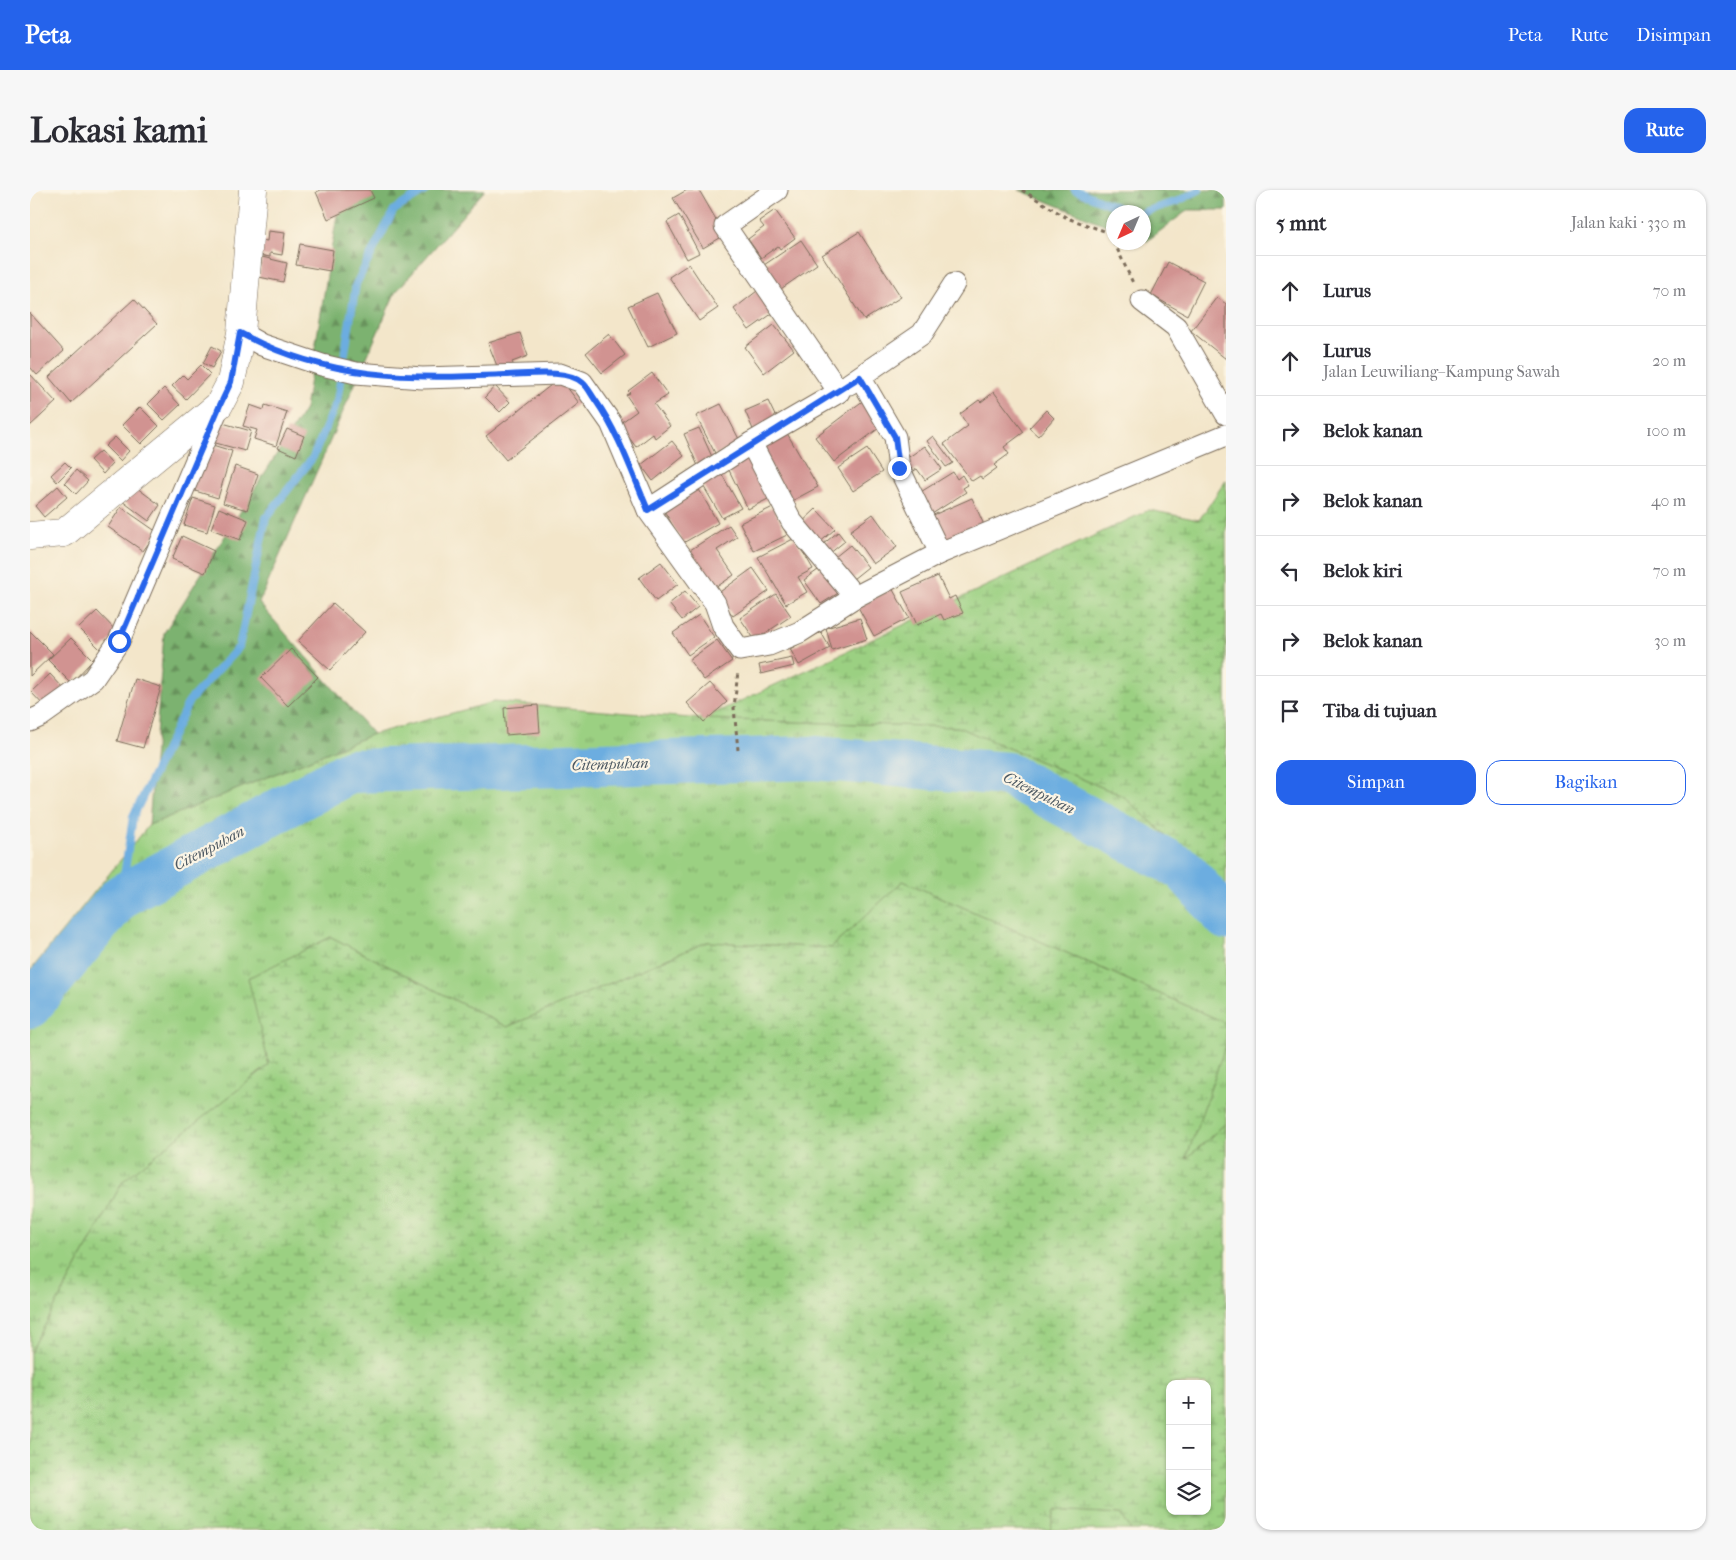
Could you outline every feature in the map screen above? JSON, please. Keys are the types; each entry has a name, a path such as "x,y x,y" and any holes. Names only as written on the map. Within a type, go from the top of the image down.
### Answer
{"main road":[{"path":"30,536 64,533 220,405 231,382 240,333 253,190"}],"street":[{"path":"777,190 725,226 839,392"},
{"path":"648,510 751,443 839,392 922,334 954,284"},
{"path":"1142,301 1176,327 1226,414"},
{"path":"240,333 262,345 322,365 356,373 422,378 560,374 582,382 610,423 648,510 715,603 723,626 740,650 769,645 800,632 855,597 940,553 1226,435"},
{"path":"860,377 895,437 899,468 940,553"},
{"path":"30,720 41,716 93,679 119,641 220,405"},
{"path":"751,443 792,522 855,597"}],"path":[{"path":"1022,190 1066,218 1106,232"},
{"path":"1118,250 1142,301"},
{"path":"738,750 734,708 740,650"}],"green space":[{"path":"357,190 485,190 395,293 259,603 373,734 149,825 164,633 305,409 338,209"},
{"path":"1019,190 1226,190 1226,210 1188,210 1151,238 1151,205 1106,205 1106,225"},
{"path":"1226,480 1226,890 1123,796 958,727 702,719 1149,510 1199,520"},
{"path":"494,702 702,719 958,727 1123,796 1226,890 1226,1023 903,881 831,948 707,942 507,1027 331,937 249,978 269,1065 123,1181 30,1353 30,971 149,825 373,734"},
{"path":"903,881 1226,1023 1226,1044 1186,1159 1226,1123 1226,1530 1131,1530 1121,1514 1055,1510 1050,1530 30,1530 30,1353 123,1181 269,1065 248,978 331,937 507,1027 707,942 831,948"},
{"path":"1226,1044 1226,1123 1185,1160"},
{"path":"1055,1510 1121,1514 1131,1530 1050,1530"}],"building":[{"path":"321,190 370,190 374,198 328,219 316,192"},
{"path":"687,190 699,190 725,235 703,248 673,198"},
{"path":"775,210 795,238 780,249 778,246 761,258 748,239 764,227 759,221"},
{"path":"679,215 699,253 687,259 667,222"},
{"path":"268,231 285,233 282,255 270,253 270,257 254,254 256,239 267,241"},
{"path":"859,232 901,297 864,320 822,255"},
{"path":"801,240 817,264 778,291 761,267"},
{"path":"300,244 333,250 330,271 296,265"},
{"path":"262,257 287,263 283,282 259,277"},
{"path":"1168,262 1204,281 1187,315 1151,295"},
{"path":"689,264 718,308 699,321 669,277"},
{"path":"757,291 773,313 749,330 734,309"},
{"path":"657,293 677,333 648,347 628,306"},
{"path":"1217,297 1226,304 1226,359 1191,331"},
{"path":"134,299 157,324 71,403 49,377"},
{"path":"30,313 64,351 37,375 30,367"},
{"path":"774,325 794,350 764,373 745,347"},
{"path":"520,333 528,356 512,362 514,366 499,371 488,343"},
{"path":"609,334 625,355 602,373 586,353"},
{"path":"212,346 221,351 212,368 203,363"},
{"path":"201,365 210,374 186,399 172,386 183,375 187,379"},
{"path":"652,373 668,395 654,404 670,426 655,438 653,434 636,447 619,424 637,411 626,395 630,393 628,391"},
{"path":"30,374 56,402 30,426"},
{"path":"560,378 579,403 506,460 486,436"},
{"path":"495,386 510,402 500,412 485,397"},
{"path":"164,388 180,405 164,420 148,404"},
{"path":"994,392 1024,432 1004,447 1009,454 994,465 997,468 982,479 980,476 972,481 944,444 968,426 960,414"},
{"path":"864,400 883,425 834,462 815,437"},
{"path":"768,401 779,424 755,434 745,411"},
{"path":"721,404 741,443 716,455 696,416"},
{"path":"250,405 264,410 265,405 287,412 276,446 254,439 257,430 243,426"},
{"path":"140,407 159,426 141,444 122,425"},
{"path":"1046,410 1054,418 1038,436 1029,428"},
{"path":"219,422 251,431 245,451 212,442"},
{"path":"699,428 713,459 698,466 684,434"},
{"path":"784,428 818,487 790,502 756,443"},
{"path":"287,429 304,436 296,456 278,448"},
{"path":"933,436 953,463 946,467 927,441"},
{"path":"115,437 129,451 120,461 105,446"},
{"path":"672,441 684,456 653,481 641,465"},
{"path":"206,443 232,451 218,498 192,490"},
{"path":"925,446 942,469 925,480 917,469 908,474 900,463"},
{"path":"867,449 882,472 853,491 838,468"},
{"path":"100,451 112,464 103,474 90,460"},
{"path":"752,455 772,497 748,509 727,466"},
{"path":"65,462 71,468 57,482 51,475"},
{"path":"235,466 258,474 247,510 223,503"},
{"path":"76,470 88,481 76,494 65,483"},
{"path":"720,471 741,508 722,518 701,482"},
{"path":"953,472 957,479 962,475 968,485 963,488 966,492 932,514 919,493"},
{"path":"133,485 160,505 149,521 122,501"},
{"path":"58,486 67,497 44,517 35,506"},
{"path":"697,486 718,523 683,543 662,507"},
{"path":"193,498 215,505 207,532 184,525"},
{"path":"972,498 984,525 941,544 929,517"},
{"path":"121,507 157,532 143,551 108,527"},
{"path":"773,507 787,535 754,551 740,523"},
{"path":"219,508 248,520 240,540 211,529"},
{"path":"816,509 835,529 817,545 799,525"},
{"path":"873,514 897,547 873,564 850,531"},
{"path":"729,525 737,537 717,550 734,575 715,588 690,550"},
{"path":"838,532 845,541 829,554 822,545"},
{"path":"182,536 214,551 205,573 172,559"},
{"path":"795,538 813,569 798,577 807,592 786,604 758,557"},
{"path":"850,545 868,567 848,583 830,561"},
{"path":"661,562 678,584 656,601 639,578"},
{"path":"825,565 843,590 821,604 804,580"},
{"path":"753,568 769,591 733,616 717,594"},
{"path":"938,576 949,599 955,596 963,613 944,620 941,614 917,625 902,592"},
{"path":"892,588 909,618 874,636 858,607"},
{"path":"685,591 698,607 682,620 669,604"},
{"path":"776,594 791,616 755,640 740,618"},
{"path":"333,603 365,632 330,670 298,641"},
{"path":"97,611 118,633 101,650 79,628"},
{"path":"699,615 714,637 688,655 673,633"},
{"path":"860,618 867,639 832,650 826,628"},
{"path":"30,631 53,654 30,676"},
{"path":"821,632 830,648 799,665 790,649"},
{"path":"71,638 93,660 71,683 48,660"},
{"path":"717,640 732,661 704,680 689,660"},
{"path":"291,649 318,677 288,706 261,678"},
{"path":"792,658 794,666 761,674 759,665"},
{"path":"50,674 66,691 47,709 31,692"},
{"path":"135,679 161,687 143,748 117,741"},
{"path":"710,683 727,702 704,722 687,703"},
{"path":"538,705 540,732 506,735 504,708"}],"waterway":[{"path":"121,896 133,817 189,701 239,647 266,518 313,457 337,401 356,284 394,210 426,190"},
{"path":"1075,190 1111,205"},
{"path":"1151,209 1178,201 1199,190"},
{"name":"Citempuhan","path":"30,1006 121,896 351,771 814,758 1007,774 1183,869 1226,918"}],"route":[{"path":"119,641 231,382 240,333 262,345 322,365 356,373 422,378 560,374 582,382 610,423 648,510 751,443 839,392 860,377 895,437 899,468"}]}
